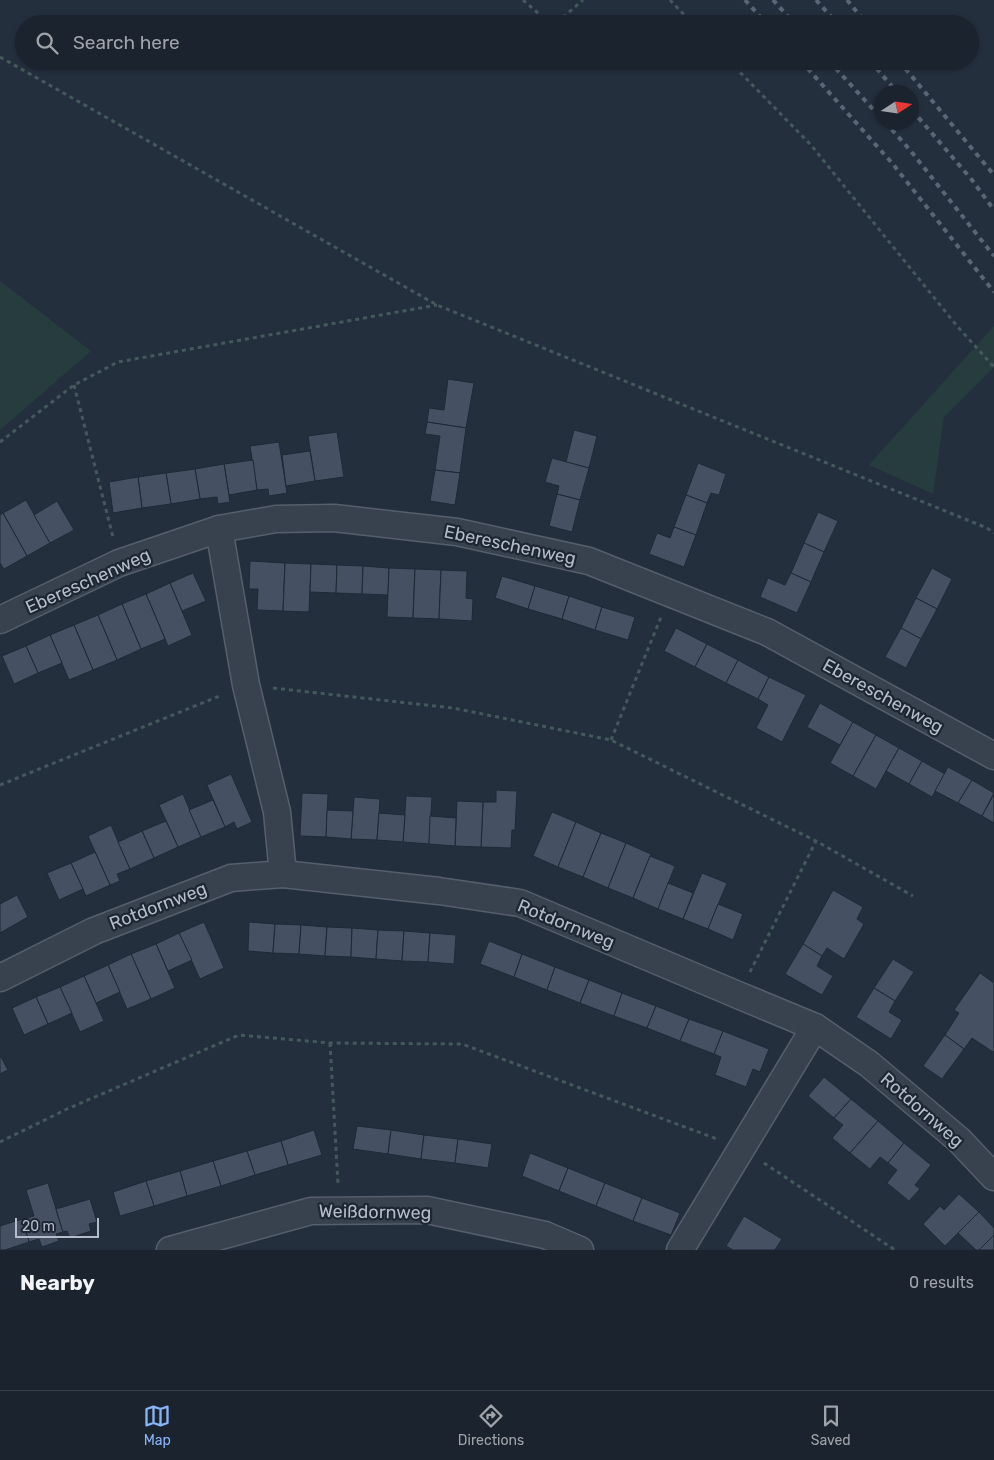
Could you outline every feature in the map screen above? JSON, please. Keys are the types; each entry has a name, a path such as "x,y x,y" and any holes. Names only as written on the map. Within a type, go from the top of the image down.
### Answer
{"street":[{"name":"Ebereschenweg","path":"0,620 119,563 219,529 276,519 334,518 457,532 588,561 766,632 994,756"},
{"path":"219,529 246,685 277,812 283,874"},
{"name":"Rotdornweg","path":"0,978 94,931 231,878 283,874 439,891 520,903 815,1027 869,1064 959,1140 994,1177"},
{"path":"680,1250 815,1027"},
{"name":"Weißdornweg","path":"170,1250 311,1211 427,1210 545,1235 580,1250"}],"path":[{"path":"523,0 540,15"},
{"path":"566,15 583,0"},
{"path":"670,0 684,15"},
{"path":"0,57 15,66"},
{"path":"23,70 437,305 987,528 994,533"},
{"path":"738,70 811,145 957,326 994,367"},
{"path":"0,442 74,385 118,362 437,305"},
{"path":"74,385 119,563"},
{"path":"611,740 670,594"},
{"path":"0,785 246,685 453,708 611,740 816,841 913,896"},
{"path":"738,995 816,841"},
{"path":"0,1142 67,1109 239,1035 330,1043 462,1044 742,1148 896,1250"},
{"path":"330,1043 339,1211"}],"green space":[{"path":"0,281 91,351 0,430"},
{"path":"994,326 994,367 944,417 933,494 869,465"}],"building":[{"path":"448,379 474,383 466,428 427,422 429,408 444,410"},
{"path":"427,422 466,428 460,473 435,470 440,436 425,434"},
{"path":"574,430 597,436 589,468 566,462"},
{"path":"337,432 344,477 315,481 308,436"},
{"path":"279,442 287,493 269,496 268,489 257,490 250,446"},
{"path":"310,451 315,481 286,486 282,455"},
{"path":"552,458 589,468 580,500 557,494 559,486 545,482"},
{"path":"253,460 257,490 229,495 224,464"},
{"path":"698,463 726,474 719,495 711,493 707,503 686,495"},
{"path":"224,464 230,502 218,504 217,497 200,499 195,469"},
{"path":"195,469 200,499 171,504 166,473"},
{"path":"435,470 460,473 455,505 430,501"},
{"path":"166,473 171,504 142,508 138,477"},
{"path":"138,477 142,508 113,513 109,482"},
{"path":"557,494 580,500 572,532 549,526"},
{"path":"686,495 707,503 696,535 674,527"},
{"path":"26,500 50,543 27,556 3,513"},
{"path":"57,501 74,530 50,543 34,515"},
{"path":"818,512 838,521 824,552 804,543"},
{"path":"3,513 27,556 4,569 0,563 0,515"},
{"path":"674,527 696,535 684,567 649,554 657,533 670,538"},
{"path":"804,543 824,552 811,582 791,573"},
{"path":"250,561 285,563 283,611 257,610 258,589 249,589"},
{"path":"285,563 311,564 309,612 283,611"},
{"path":"311,564 337,565 336,593 310,592"},
{"path":"337,565 363,566 362,594 336,593"},
{"path":"363,566 389,568 388,595 362,594"},
{"path":"389,568 415,569 413,618 387,617"},
{"path":"932,568 952,579 937,609 916,598"},
{"path":"415,569 441,570 439,619 413,618"},
{"path":"441,570 467,571 466,598 473,599 472,621 439,619"},
{"path":"193,573 206,601 182,611 170,583"},
{"path":"791,573 811,582 797,613 760,597 768,578 785,585"},
{"path":"502,576 535,586 528,609 495,598"},
{"path":"170,583 192,635 168,646 146,594"},
{"path":"535,586 569,596 562,619 528,609"},
{"path":"146,594 165,639 141,649 122,604"},
{"path":"569,596 602,607 595,630 562,619"},
{"path":"916,598 937,609 921,639 901,628"},
{"path":"122,604 141,649 117,660 98,615"},
{"path":"602,607 635,617 628,640 595,630"},
{"path":"98,615 117,660 93,670 74,625"},
{"path":"74,625 93,670 69,680 50,635"},
{"path":"676,628 707,644 695,667 664,651"},
{"path":"901,628 921,639 906,668 885,657"},
{"path":"50,635 62,663 38,673 26,646"},
{"path":"707,644 738,660 726,683 695,667"},
{"path":"26,646 38,673 14,684 2,656"},
{"path":"738,660 769,677 758,699 726,683"},
{"path":"769,677 806,695 782,742 756,728 768,705 758,699"},
{"path":"820,703 853,722 840,745 807,727"},
{"path":"853,722 876,735 853,776 830,763"},
{"path":"876,735 899,748 876,789 853,776"},
{"path":"899,748 922,761 909,784 886,771"},
{"path":"922,761 945,774 932,797 909,784"},
{"path":"948,767 972,780 958,803 935,791"},
{"path":"231,774 252,822 237,829 234,822 225,827 207,785"},
{"path":"972,780 994,793 982,816 958,803"},
{"path":"496,790 517,791 515,830 512,830 511,848 481,847 483,802 496,802"},
{"path":"302,793 328,794 326,837 300,836"},
{"path":"183,794 201,837 178,847 159,805"},
{"path":"994,794 994,823 982,816"},
{"path":"406,796 432,797 429,844 403,842"},
{"path":"354,797 380,799 377,840 351,839"},
{"path":"213,800 225,827 201,837 189,810"},
{"path":"457,801 483,802 481,847 455,846"},
{"path":"327,810 353,811 351,839 326,837"},
{"path":"552,812 576,822 558,867 533,856"},
{"path":"379,813 405,815 403,842 377,840"},
{"path":"430,816 456,818 455,846 429,844"},
{"path":"166,821 178,847 154,858 142,831"},
{"path":"576,822 601,833 583,877 558,867"},
{"path":"111,825 130,869 117,874 120,881 110,885 88,836"},
{"path":"142,831 154,858 130,869 118,842"},
{"path":"601,833 626,843 608,888 583,877"},
{"path":"626,843 651,854 633,898 608,888"},
{"path":"95,852 110,885 86,896 71,863"},
{"path":"650,856 675,866 658,909 633,898"},
{"path":"71,863 83,889 59,900 47,873"},
{"path":"702,873 727,883 708,929 683,919"},
{"path":"668,883 693,893 683,919 658,909"},
{"path":"833,890 863,907 857,919 864,924 844,959 827,948 822,956 803,944"},
{"path":"17,895 28,917 0,933 0,904"},
{"path":"718,904 743,914 733,940 708,929"},
{"path":"204,922 224,968 200,979 179,933"},
{"path":"249,922 275,924 273,953 248,951"},
{"path":"275,924 301,925 299,954 273,953"},
{"path":"301,925 327,927 325,956 299,954"},
{"path":"327,927 352,928 351,957 325,956"},
{"path":"352,928 378,930 376,959 351,957"},
{"path":"378,930 404,931 402,961 376,959"},
{"path":"404,931 430,933 428,962 402,961"},
{"path":"179,933 192,960 168,971 156,944"},
{"path":"430,933 456,935 454,964 428,962"},
{"path":"489,941 522,954 514,977 480,964"},
{"path":"156,944 175,988 151,999 131,954"},
{"path":"803,944 822,956 817,966 833,976 822,995 785,974"},
{"path":"131,954 151,999 127,1009 108,965"},
{"path":"522,954 555,967 547,990 514,977"},
{"path":"893,959 914,972 895,1001 874,988"},
{"path":"108,965 120,992 96,1003 84,976"},
{"path":"555,967 589,980 580,1003 547,990"},
{"path":"980,973 994,983 993,1052 972,1038 964,1049 945,1035 959,1013 954,1010"},
{"path":"84,976 104,1021 80,1032 60,987"},
{"path":"589,980 622,993 614,1016 580,1003"},
{"path":"60,987 72,1013 48,1024 36,997"},
{"path":"874,988 895,1001 889,1012 902,1020 891,1039 856,1017"},
{"path":"622,993 656,1006 647,1028 614,1016"},
{"path":"36,997 48,1024 24,1035 12,1008"},
{"path":"656,1006 689,1019 680,1041 647,1028"},
{"path":"689,1019 723,1031 714,1054 680,1041"},
{"path":"723,1031 769,1049 760,1072 753,1069 746,1087 715,1075 721,1057 714,1054"},
{"path":"945,1035 964,1049 942,1079 923,1066"},
{"path":"0,1055 8,1070 0,1074"},
{"path":"824,1077 851,1099 834,1118 808,1096"},
{"path":"851,1099 878,1121 850,1153 832,1138 843,1125 834,1118"},
{"path":"878,1121 904,1143 888,1163 880,1157 870,1169 850,1153"},
{"path":"357,1126 391,1130 388,1154 353,1149"},
{"path":"314,1130 322,1155 288,1165 281,1141"},
{"path":"391,1130 424,1135 421,1159 388,1154"},
{"path":"424,1135 458,1139 455,1163 421,1159"},
{"path":"458,1139 492,1144 488,1168 455,1163"},
{"path":"281,1141 288,1165 255,1175 247,1151"},
{"path":"904,1143 931,1165 915,1185 920,1189 909,1201 887,1183 897,1170 888,1163"},
{"path":"247,1151 255,1175 221,1186 213,1161"},
{"path":"530,1153 568,1168 559,1191 522,1176"},
{"path":"213,1161 221,1186 187,1196 180,1171"},
{"path":"568,1168 605,1183 596,1206 559,1191"},
{"path":"180,1171 187,1196 154,1206 146,1181"},
{"path":"146,1181 154,1206 120,1216 113,1192"},
{"path":"48,1183 63,1232 56,1234 59,1241 42,1247 39,1239 29,1242 22,1219 34,1216 26,1190"},
{"path":"605,1183 642,1198 633,1221 596,1206"},
{"path":"959,1194 979,1212 945,1246 923,1224 940,1206 944,1210"},
{"path":"642,1198 680,1213 671,1235 633,1221"},
{"path":"90,1199 97,1222 89,1224 91,1231 70,1238 67,1231 63,1232 56,1209"},
{"path":"979,1212 994,1228 994,1235 979,1250 976,1250 958,1233"},
{"path":"744,1216 782,1239 775,1250 733,1250 726,1246"},
{"path":"22,1219 29,1242 0,1250 0,1226"},
{"path":"994,1235 994,1250 979,1250"}],"railway":[{"path":"745,0 759,15"},
{"path":"773,0 787,15"},
{"path":"816,0 830,15"},
{"path":"847,0 860,15"},
{"path":"809,70 892,163 994,292"},
{"path":"837,70 874,110"},
{"path":"878,70 891,85"},
{"path":"906,70 994,175"},
{"path":"919,118 972,180 994,210"},
{"path":"892,130 994,256"}]}
